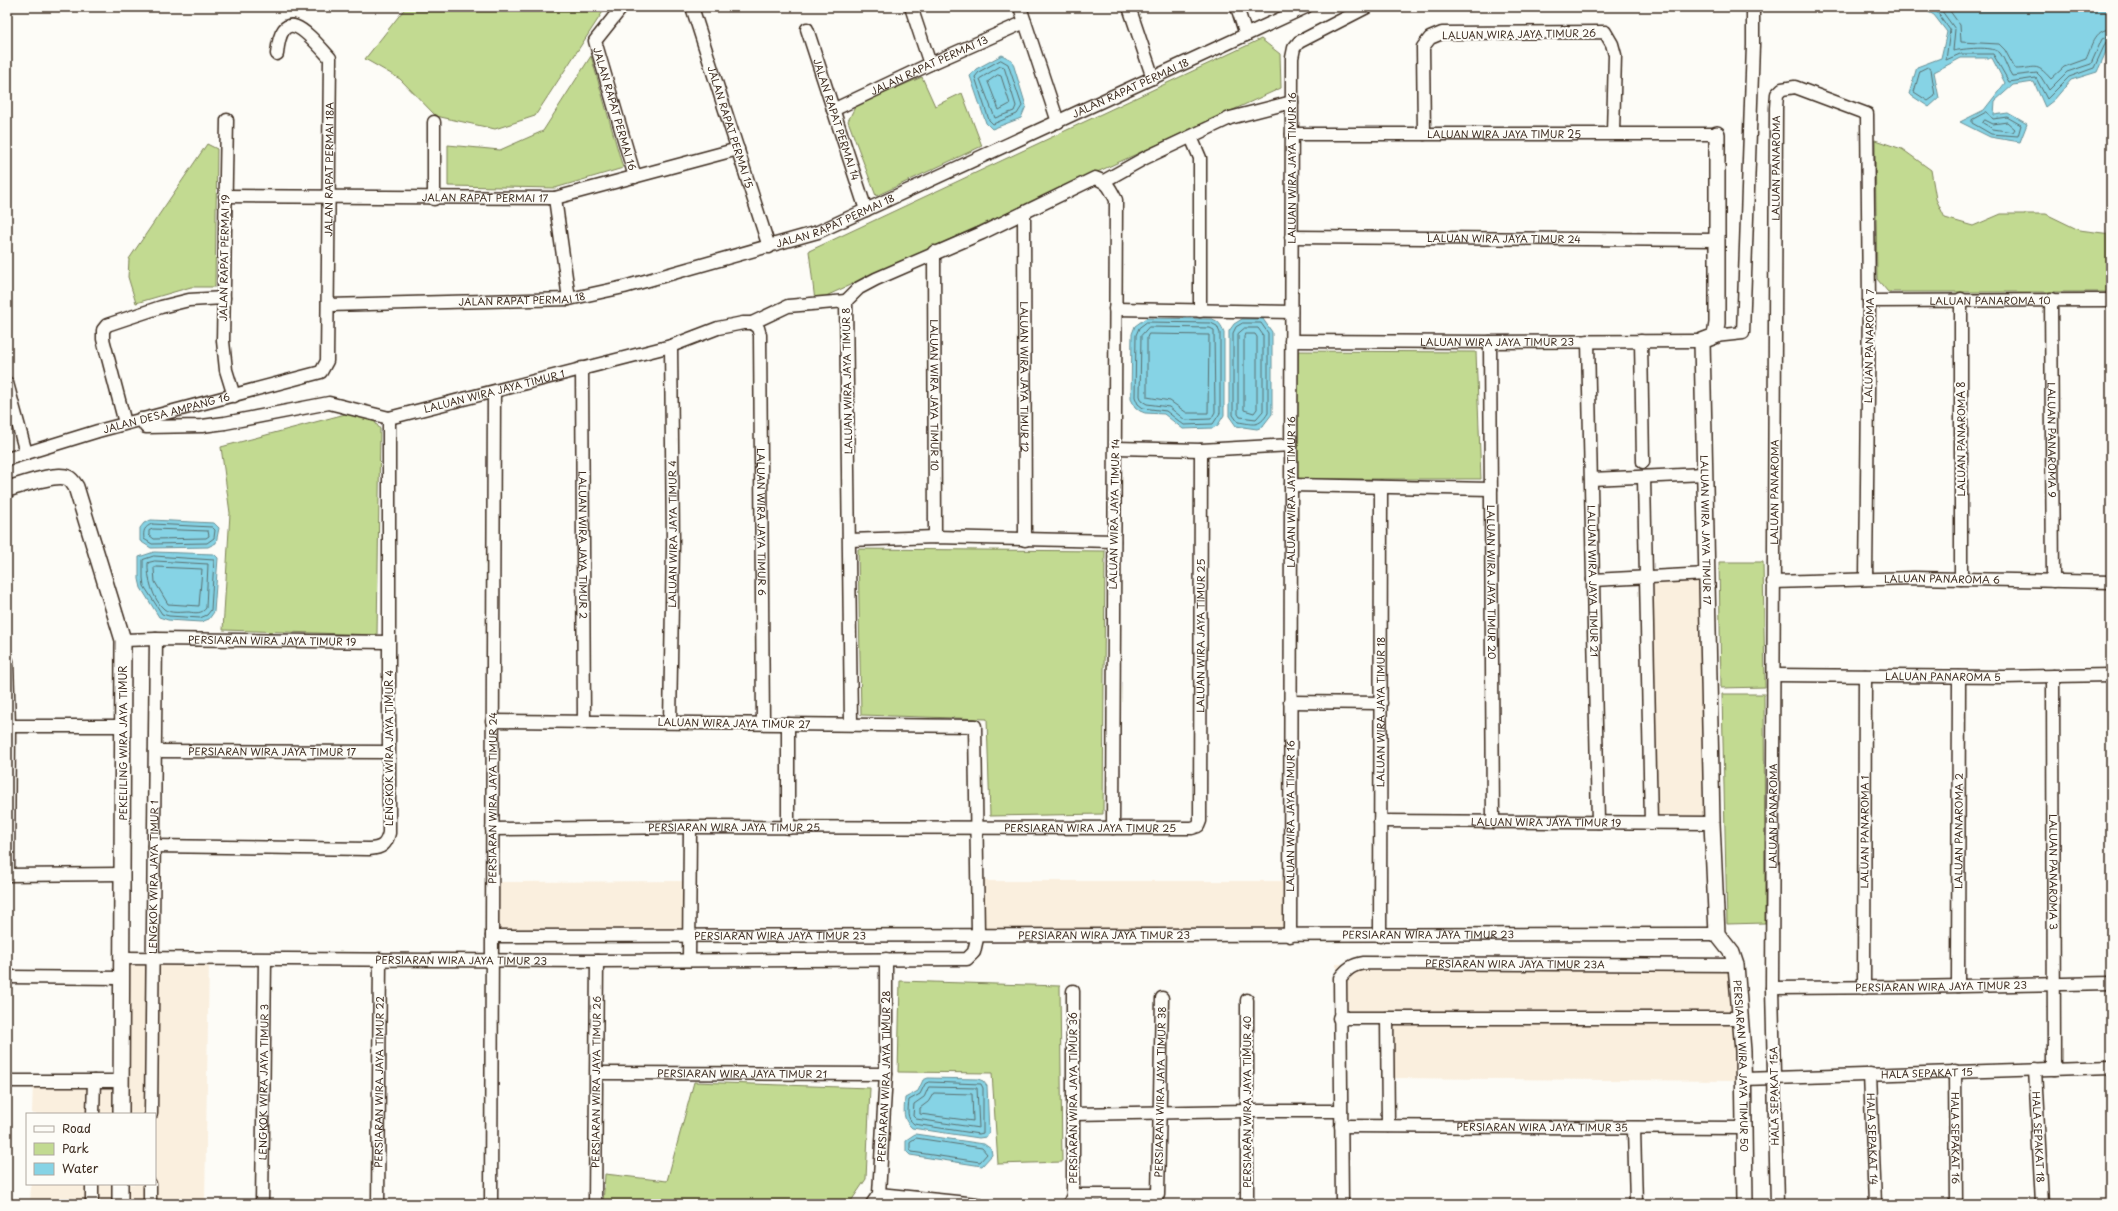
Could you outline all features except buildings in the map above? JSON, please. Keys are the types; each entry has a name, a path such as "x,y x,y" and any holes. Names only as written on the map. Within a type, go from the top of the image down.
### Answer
{"street":[{"name":"JALAN RAPAT PERMAI 16","path":"622,7 595,41 635,177"},
{"name":"JALAN RAPAT PERMAI 15","path":"692,7 769,247"},
{"path":"911,7 930,64"},
{"path":"1020,7 1058,122"},
{"path":"1129,7 1153,78"},
{"path":"1237,7 1246,35"},
{"name":"JALAN RAPAT PERMAI 18","path":"329,305 569,299 624,287 769,247 818,232 1306,7"},
{"name":"LALUAN WIRA JAYA TIMUR 16","path":"1290,936 1292,58 1294,48 1299,42 1367,7"},
{"name":"LALUAN WIRA JAYA TIMUR 23","path":"1291,341 1641,341 1709,338 1743,333 1753,7"},
{"name":"JALAN RAPAT PERMAI 13","path":"833,110 930,64 1025,22"},
{"name":"JALAN RAPAT PERMAI 18A","path":"277,54 281,33 287,25 290,25 295,26 312,38 330,58 329,305 327,362 325,367"},
{"name":"JALAN RAPAT PERMAI 14","path":"806,29 866,210"},
{"name":"LALUAN WIRA JAYA TIMUR 26","path":"1424,134 1423,47 1430,38 1442,33 1581,32 1604,32 1612,44 1615,55 1613,133"},
{"name":"LALUAN PANAROMA","path":"1772,988 1774,675 1773,582 1777,94 1782,89 1795,87 1867,114"},
{"path":"1104,181 1145,158 1230,118 1292,102"},
{"name":"LALUAN PANAROMA 7","path":"1866,579 1870,301 1867,114"},
{"name":"JALAN RAPAT PERMAI 19","path":"227,120 223,341 226,370 234,396"},
{"path":"434,122 434,199"},
{"name":"LALUAN WIRA JAYA TIMUR 25","path":"1292,134 1717,134"},
{"name":"LALUAN WIRA JAYA TIMUR 17","path":"1717,134 1716,240 1718,323 1709,338 1705,474 1712,823 1717,934"},
{"path":"1191,137 1200,158 1200,311"},
{"name":"JALAN RAPAT PERMAI 17","path":"225,196 434,199 555,198 738,149"},
{"name":"LALUAN WIRA JAYA TIMUR 8","path":"851,724 846,301 859,288 934,252 1024,213 1095,178 1104,181"},
{"name":"LALUAN WIRA JAYA TIMUR 14","path":"1104,181 1108,184 1116,200 1113,828"},
{"path":"555,198 569,299"},
{"name":"LALUAN WIRA JAYA TIMUR 12","path":"1024,213 1025,540"},
{"name":"LALUAN WIRA JAYA TIMUR 24","path":"1291,237 1716,240"},
{"name":"LALUAN WIRA JAYA TIMUR 10","path":"934,252 935,537"},
{"path":"125,423 103,339 103,330 107,325 160,307 189,300 224,298"},
{"name":"LALUAN PANAROMA 10","path":"1870,301 1961,299 2111,300"},
{"name":"LALUAN PANAROMA 8","path":"1961,299 1961,579"},
{"name":"LALUAN PANAROMA 9","path":"2051,299 2053,581"},
{"name":"LALUAN WIRA JAYA TIMUR 1","path":"141,419 144,425 148,427 202,426 225,423 329,402 389,418 671,346 718,328 743,323 752,323 788,306 846,301"},
{"path":"1115,309 1291,312"},
{"name":"LALUAN WIRA JAYA TIMUR 6","path":"752,323 758,328 760,335 763,723"},
{"name":"LALUAN WIRA JAYA TIMUR 21","path":"1588,341 1598,822"},
{"path":"1641,341 1643,462"},
{"name":"LALUAN WIRA JAYA TIMUR 20","path":"1490,342 1494,822"},
{"name":"LALUAN WIRA JAYA TIMUR 4","path":"670,722 673,544 671,346"},
{"name":"JALAN DESA AMPANG 16","path":"7,459 125,423 234,396 321,372 325,367"},
{"name":"LALUAN WIRA JAYA TIMUR 2","path":"582,368 584,722"},
{"path":"7,383 26,453"},
{"name":"PERSIARAN WIRA JAYA TIMUR 24","path":"491,1204 494,392"},
{"name":"LENGKOK WIRA JAYA TIMUR 4","path":"154,846 380,848 387,842 389,833 389,418"},
{"path":"1116,448 1201,450 1291,445"},
{"name":"LALUAN WIRA JAYA TIMUR 25","path":"1200,821 1201,450"},
{"path":"1591,479 1644,478 1705,474"},
{"name":"PEKELILING WIRA JAYA TIMUR","path":"7,489 54,477 68,478 72,481 76,487 123,640 121,1113"},
{"path":"1644,478 1651,823"},
{"path":"1291,485 1491,489"},
{"name":"LALUAN WIRA JAYA TIMUR 18","path":"1380,936 1381,487"},
{"path":"850,540 935,537 1114,541"},
{"path":"1593,580 1707,574"},
{"name":"LALUAN PANAROMA 6","path":"1773,582 1866,579 2111,582"},
{"name":"PERSIARAN WIRA JAYA TIMUR 19","path":"123,640 156,639 388,642"},
{"name":"LENGKOK WIRA JAYA TIMUR 1","path":"151,1113 156,639"},
{"path":"7,661 9,726 8,875 122,874"},
{"name":"LALUAN PANAROMA 5","path":"1774,675 2111,675"},
{"name":"LALUAN PANAROMA 1","path":"1864,988 1865,676"},
{"name":"LALUAN PANAROMA 2","path":"1958,986 1959,676"},
{"name":"LALUAN PANAROMA 3","path":"2053,676 2054,1069"},
{"path":"1290,702 1380,703"},
{"name":"LALUAN WIRA JAYA TIMUR 27","path":"492,721 976,726 976,829"},
{"path":"788,724 788,828"},
{"path":"9,726 123,726"},
{"name":"PERSIARAN WIRA JAYA TIMUR 17","path":"155,750 388,752"},
{"name":"PERSIARAN WIRA JAYA TIMUR 25","path":"492,829 690,827 976,829 1192,828 1198,826 1200,821"},
{"name":"LALUAN WIRA JAYA TIMUR 19","path":"1380,821 1712,823"},
{"path":"689,960 690,827"},
{"path":"976,829 978,934"},
{"name":"PERSIARAN WIRA JAYA TIMUR 23","path":"122,958 597,961 967,959 974,952 978,934"},
{"name":"PERSIARAN WIRA JAYA TIMUR 23","path":"492,936 978,934 1380,936 1717,934"},
{"name":"PERSIARAN WIRA JAYA TIMUR 50","path":"1717,934 1732,953 1736,965 1741,1018 1745,1204"},
{"name":"PERSIARAN WIRA JAYA TIMUR 22","path":"378,1204 380,959"},
{"name":"PERSIARAN WIRA JAYA TIMUR 28","path":"886,959 886,1074 876,1199 977,1204"},
{"name":"LENGKOK WIRA JAYA TIMUR 3","path":"262,1204 265,960"},
{"name":"PERSIARAN WIRA JAYA TIMUR 26","path":"595,1204 597,961"},
{"name":"PERSIARAN WIRA JAYA TIMUR 23A","path":"1342,1204 1339,1018 1340,978 1346,970 1354,964 1736,965"},
{"path":"7,978 122,978"},
{"name":"PERSIARAN WIRA JAYA TIMUR 23","path":"1772,988 1864,988 2111,983"},
{"name":"HALA SEPAKAT 15A","path":"1772,988 1777,1204"},
{"name":"PERSIARAN WIRA JAYA TIMUR 36","path":"1071,1200 1073,991"},
{"name":"PERSIARAN WIRA JAYA TIMUR 38","path":"1071,1200 1158,1195 1162,998"},
{"name":"PERSIARAN WIRA JAYA TIMUR 40","path":"1247,1000 1247,1204"},
{"path":"1339,1018 1741,1018"},
{"path":"1387,1018 1388,1126"},
{"name":"HALA SEPAKAT 15","path":"1743,1079 2111,1067"},
{"name":"HALA SEPAKAT 18","path":"2035,1069 2042,1204"},
{"name":"HALA SEPAKAT 16","path":"1954,1071 1956,1204"},
{"name":"PERSIARAN WIRA JAYA TIMUR 21","path":"597,1073 886,1074"},
{"name":"HALA SEPAKAT 14","path":"1870,1074 1875,1204"},
{"path":"93,1113 94,1081"},
{"path":"7,1082 121,1081"},
{"path":"1073,1114 1341,1111"},
{"name":"PERSIARAN WIRA JAYA TIMUR 35","path":"1341,1126 1634,1129 1744,1128"},
{"path":"1634,1129 1636,1204"},
{"path":"92,1185 92,1204"},
{"path":"120,1185 120,1204"},
{"path":"150,1185 150,1204"}],"shaded area":[{"path":"1709,575 1711,824 1650,824 1645,578"},
{"path":"688,881 688,936 492,936 492,882"},
{"path":"975,881 1289,881 1289,936 975,937"},
{"path":"122,958 209,959 205,1204 30,1204 31,1185 156,1185 156,1113 32,1113 33,1081 121,1081"},
{"path":"1336,964 1736,965 1736,1081 1388,1078 1386,1019 1336,1019"}],"green space":[{"path":"406,7 606,7 535,116 495,129 436,116 400,79 365,59"},
{"path":"1261,39 1280,54 1281,88 815,301 809,251"},
{"path":"591,56 623,168 555,188 448,186 448,145 500,150 543,131"},
{"path":"922,77 935,106 962,93 982,146 876,196 848,121 856,105"},
{"path":"1875,140 1902,149 1931,170 1936,199 1945,218 1973,226 2001,214 2046,214 2079,230 2111,234 2111,292 1888,292 1877,279"},
{"path":"207,144 217,149 215,287 191,287 136,303 128,277 129,259"},
{"path":"1298,351 1476,352 1481,479 1296,479"},
{"path":"353,412 369,414 380,429 377,635 223,630 230,513 221,447"},
{"path":"858,549 1105,551 1103,814 990,816 987,719 861,715"},
{"path":"1719,562 1763,562 1765,687 1721,688"},
{"path":"1722,694 1764,694 1765,923 1727,924"},
{"path":"900,981 1060,986 1062,1162 998,1164 992,1073 898,1072"},
{"path":"694,1082 870,1088 866,1179 849,1204 603,1204 605,1174 667,1181"}],"water":[{"path":"1919,7 2109,7 2112,32 2097,72 2071,80 2054,100 2045,107 2034,82 2013,85 1995,101 1994,115 2008,113 2027,124 2020,142 1990,137 1960,122 1984,110 2005,83 1992,58 1961,58 1934,72 1939,98 1929,107 1909,94 1917,67 1941,58 1947,32 1934,15"},
{"path":"1002,55 1012,60 1026,106 1021,118 992,129 986,123 970,76 976,69"},
{"path":"1146,318 1212,319 1221,325 1224,332 1224,415 1218,425 1213,428 1183,429 1164,414 1145,413 1135,407 1131,399 1132,334 1135,326"},
{"path":"1242,319 1263,319 1272,332 1272,414 1262,427 1257,429 1236,426 1229,416 1229,331 1234,324"},
{"path":"151,520 214,523 219,528 216,543 208,547 151,548 140,541 140,528 144,523"},
{"path":"154,552 214,554 218,558 214,612 209,619 201,622 168,620 159,617 141,588 139,579 139,557"},
{"path":"928,1078 978,1079 983,1081 987,1086 989,1132 986,1137 979,1138 912,1128 909,1125 905,1118 905,1098 918,1091 923,1080"},
{"path":"915,1134 984,1144 991,1149 992,1155 982,1166 910,1155 906,1151 906,1140"}]}
